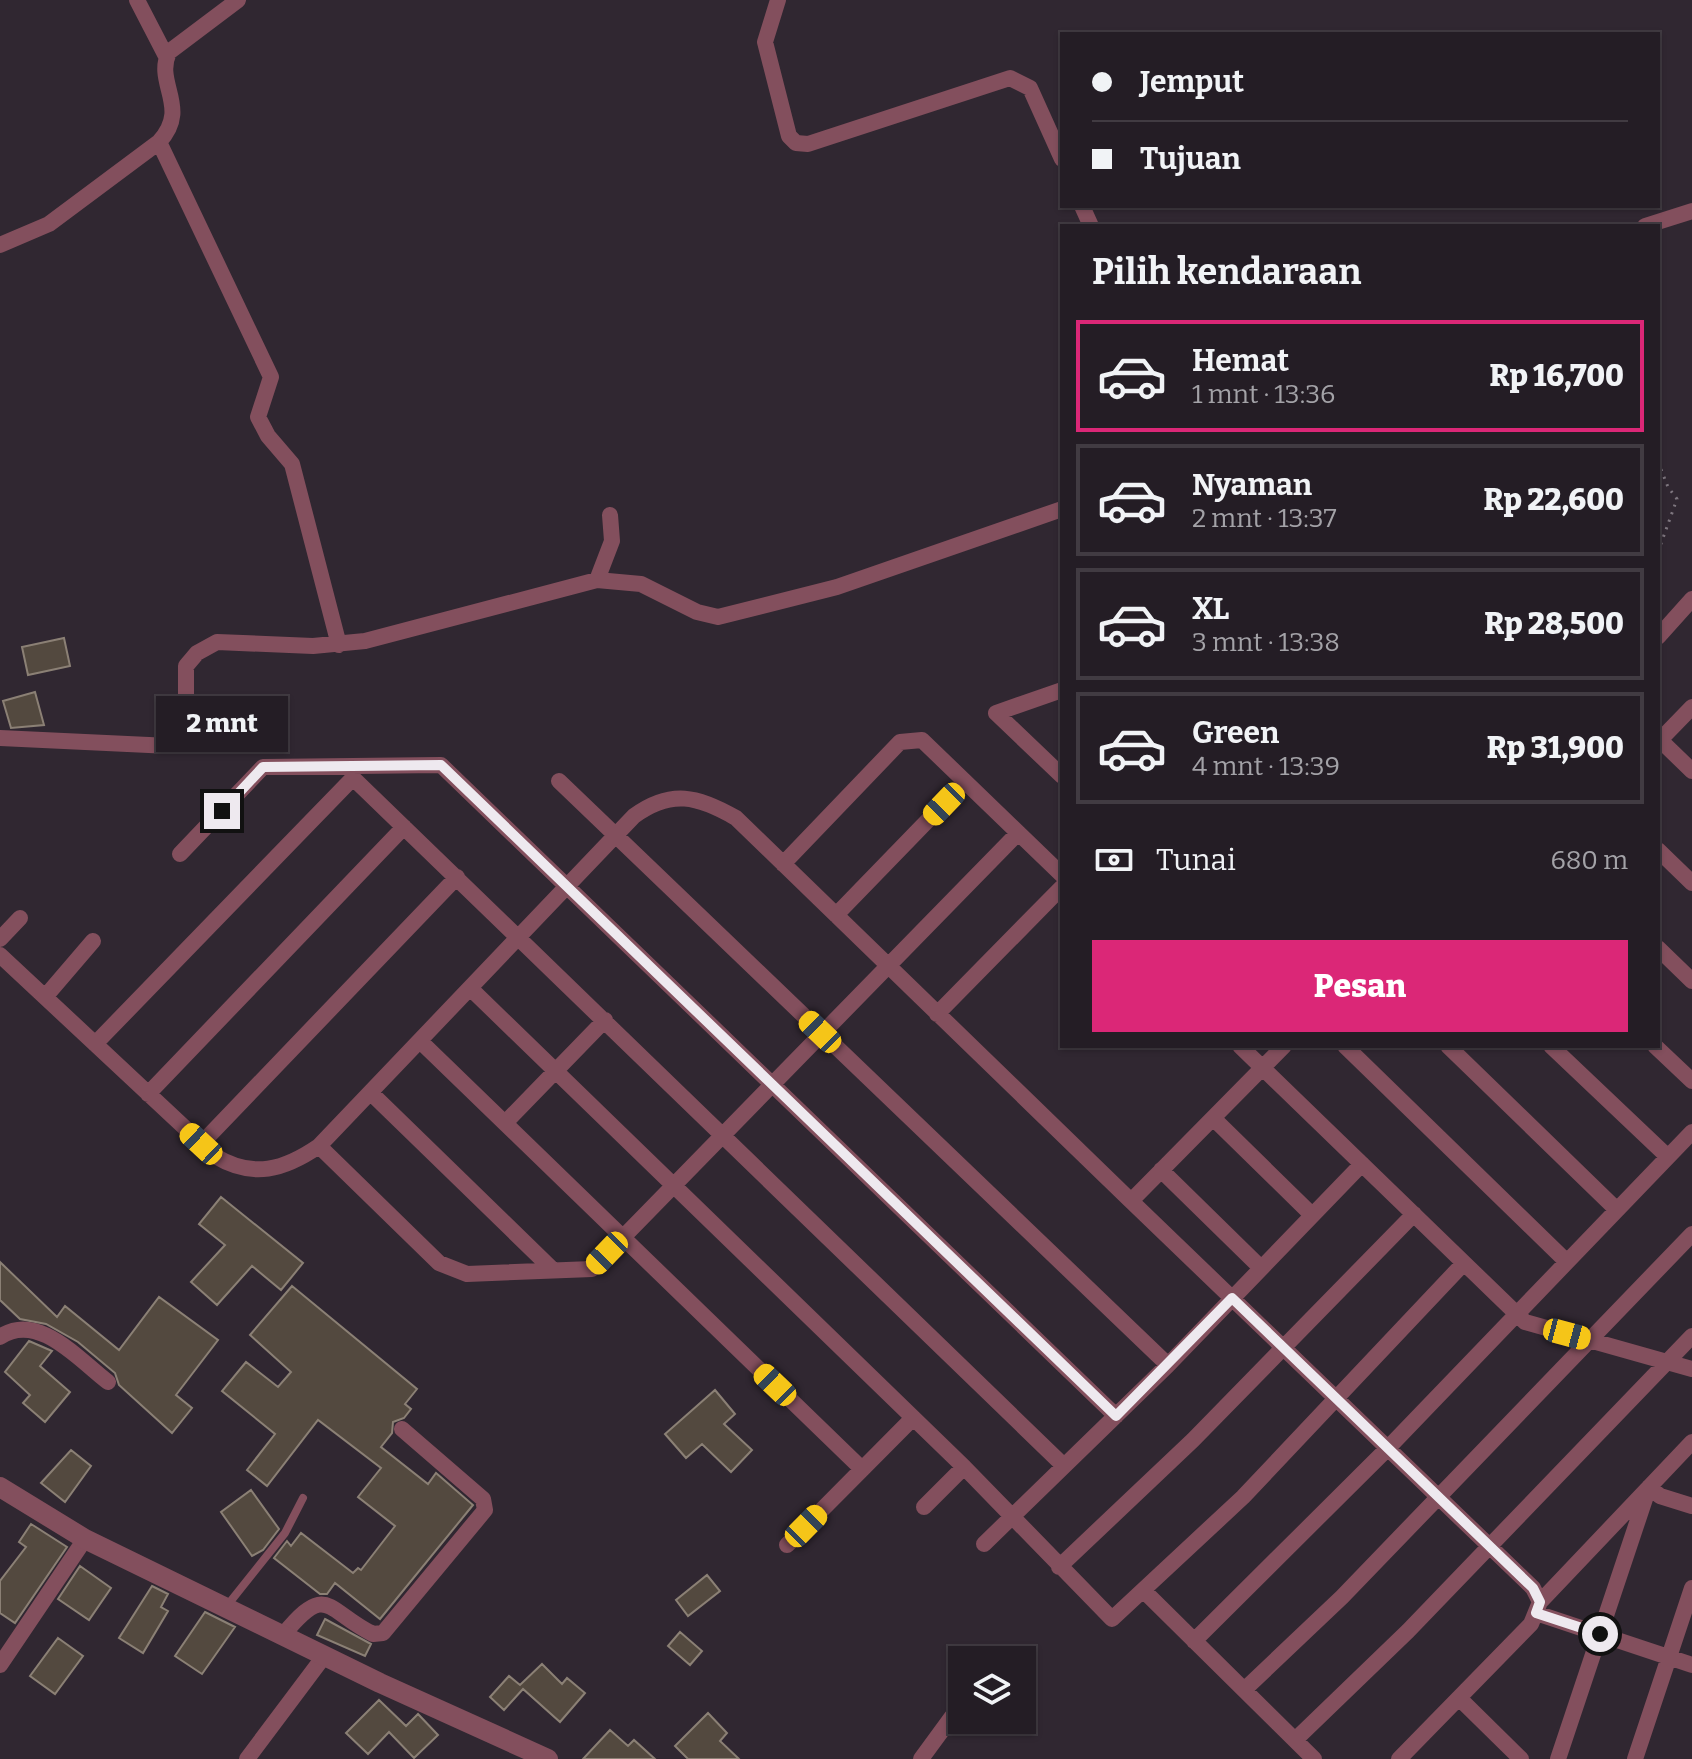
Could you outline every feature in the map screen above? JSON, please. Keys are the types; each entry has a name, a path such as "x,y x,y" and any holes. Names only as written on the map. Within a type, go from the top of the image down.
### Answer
{"street":[{"path":"0,245 49,224 159,142 170,128 175,110 167,58 137,0"},
{"path":"167,58 174,47 238,0"},
{"path":"778,0 778,10 765,42 789,136 796,143 808,144 858,129 1010,78 1030,88 1060,155"},
{"path":"159,142 271,377 258,417 268,436 292,464 339,645"},
{"path":"1651,224 1692,211"},
{"path":"0,738 170,746 186,730 186,666 207,646 229,642 339,645 390,636 597,580 641,584 697,612 718,617 879,573 1060,510"},
{"path":"597,580 612,541 610,515"},
{"path":"1660,635 1692,599"},
{"path":"1060,691 996,713 1060,774"},
{"path":"1660,738 1692,707"},
{"path":"783,864 900,742 922,740 1060,873"},
{"path":"1660,740 1692,771"},
{"path":"180,854 263,767 441,765 1116,1416"},
{"path":"95,1044 353,778 1064,1466"},
{"path":"559,781 1168,1365"},
{"path":"836,915 965,782"},
{"path":"0,955 201,1144 235,1168 262,1172 293,1164 319,1146 616,835 655,801 683,798 712,804 736,818 1491,1547 1533,1588 1538,1608"},
{"path":"148,1094 404,827"},
{"path":"319,1146 439,1263 467,1274 592,1269 721,1133 1018,833"},
{"path":"1660,852 1692,883"},
{"path":"201,1144 457,877"},
{"path":"937,1014 1060,889"},
{"path":"0,939 20,918"},
{"path":"519,937 721,1133"},
{"path":"45,997 93,941"},
{"path":"1660,950 1692,981"},
{"path":"470,988 964,1467 1112,1619 1243,1497 1464,1263"},
{"path":"505,1123 605,1020"},
{"path":"420,1041 862,1469"},
{"path":"1242,1048 1525,1322 1692,1369"},
{"path":"1131,1201 1282,1048"},
{"path":"1347,1048 1567,1262"},
{"path":"1450,1048 1617,1210"},
{"path":"1553,1048 1668,1157"},
{"path":"1657,1048 1692,1081"},
{"path":"371,1093 553,1270"},
{"path":"1213,1118 1312,1215"},
{"path":"1194,1641 1388,1448 1692,1132"},
{"path":"984,1544 1168,1365 1362,1164"},
{"path":"1161,1170 1261,1268"},
{"path":"1059,1567 1284,1347 1414,1214"},
{"path":"1244,1690 1342,1597 1692,1234"},
{"path":"0,1337 17,1328 33,1329 108,1382"},
{"path":"1295,1740 1491,1547 1692,1336"},
{"path":"787,1545 913,1418"},
{"path":"284,1634 315,1604 337,1609 373,1634 383,1633 485,1510 483,1499 402,1429"},
{"path":"1410,1755 1459,1698 1531,1624 1538,1608 1692,1442"},
{"path":"924,1507 964,1467"},
{"path":"0,1487 85,1539 548,1759"},
{"path":"1649,1487 1660,1496 1692,1506"},
{"path":"1558,1759 1649,1487"},
{"path":"0,1665 85,1539"},
{"path":"1635,1759 1692,1588"},
{"path":"1143,1590 1314,1759"},
{"path":"1538,1608 1600,1634 1692,1665"},
{"path":"247,1759 325,1655"},
{"path":"1459,1698 1521,1759"},
{"path":"921,1759 948,1722"}],"lane":[{"path":"226,1607 285,1533 303,1498"}],"path":[{"path":"1660,467 1677,499 1660,546"}],"building":[{"path":"64,638 70,666 28,675 22,647"},
{"path":"35,692 44,725 11,728 3,701"},
{"path":"221,1197 303,1263 281,1290 252,1266 217,1305 191,1282 225,1245 199,1224"},
{"path":"0,1262 57,1317 65,1306 119,1350 159,1297 218,1340 176,1395 192,1408 172,1433 119,1385 115,1373 78,1342 46,1324 20,1319 0,1300"},
{"path":"292,1286 417,1389 405,1404 411,1409 404,1418 393,1422 392,1433 381,1447 428,1484 436,1473 473,1505 380,1619 335,1583 327,1594 320,1594 274,1558 287,1541 291,1546 301,1533 353,1573 358,1568 361,1570 395,1526 358,1497 381,1468 318,1420 267,1486 247,1470 275,1434 222,1391 246,1362 278,1387 291,1372 250,1335"},
{"path":"29,1341 52,1351 40,1366 70,1392 45,1422 23,1403 30,1395 5,1372"},
{"path":"715,1390 735,1414 724,1424 752,1450 731,1472 702,1444 686,1458 665,1434"},
{"path":"71,1450 91,1466 65,1502 41,1483"},
{"path":"251,1490 279,1529 263,1550 252,1556 221,1512"},
{"path":"31,1524 67,1547 15,1623 0,1613 0,1581 26,1547 19,1542"},
{"path":"80,1566 111,1588 89,1620 58,1599"},
{"path":"707,1575 720,1591 688,1616 676,1600"},
{"path":"152,1586 168,1594 161,1607 168,1611 143,1653 119,1638"},
{"path":"205,1612 235,1627 202,1674 175,1656"},
{"path":"325,1619 371,1644 365,1656 317,1635"},
{"path":"680,1632 702,1651 690,1665 668,1646"},
{"path":"58,1638 83,1656 55,1694 30,1676"},
{"path":"542,1664 562,1684 567,1678 585,1693 560,1722 523,1689 504,1710 490,1697 509,1676 520,1685"},
{"path":"379,1700 406,1726 418,1714 438,1735 414,1758 389,1732 368,1754 346,1733"},
{"path":"708,1713 727,1733 720,1741 739,1759 688,1759 675,1746"},
{"path":"610,1730 628,1746 634,1740 655,1759 583,1759"}],"route":[{"path":"222,811 263,767 441,765 1116,1416 1232,1298 1533,1588 1540,1602 1536,1613 1600,1634"}]}
